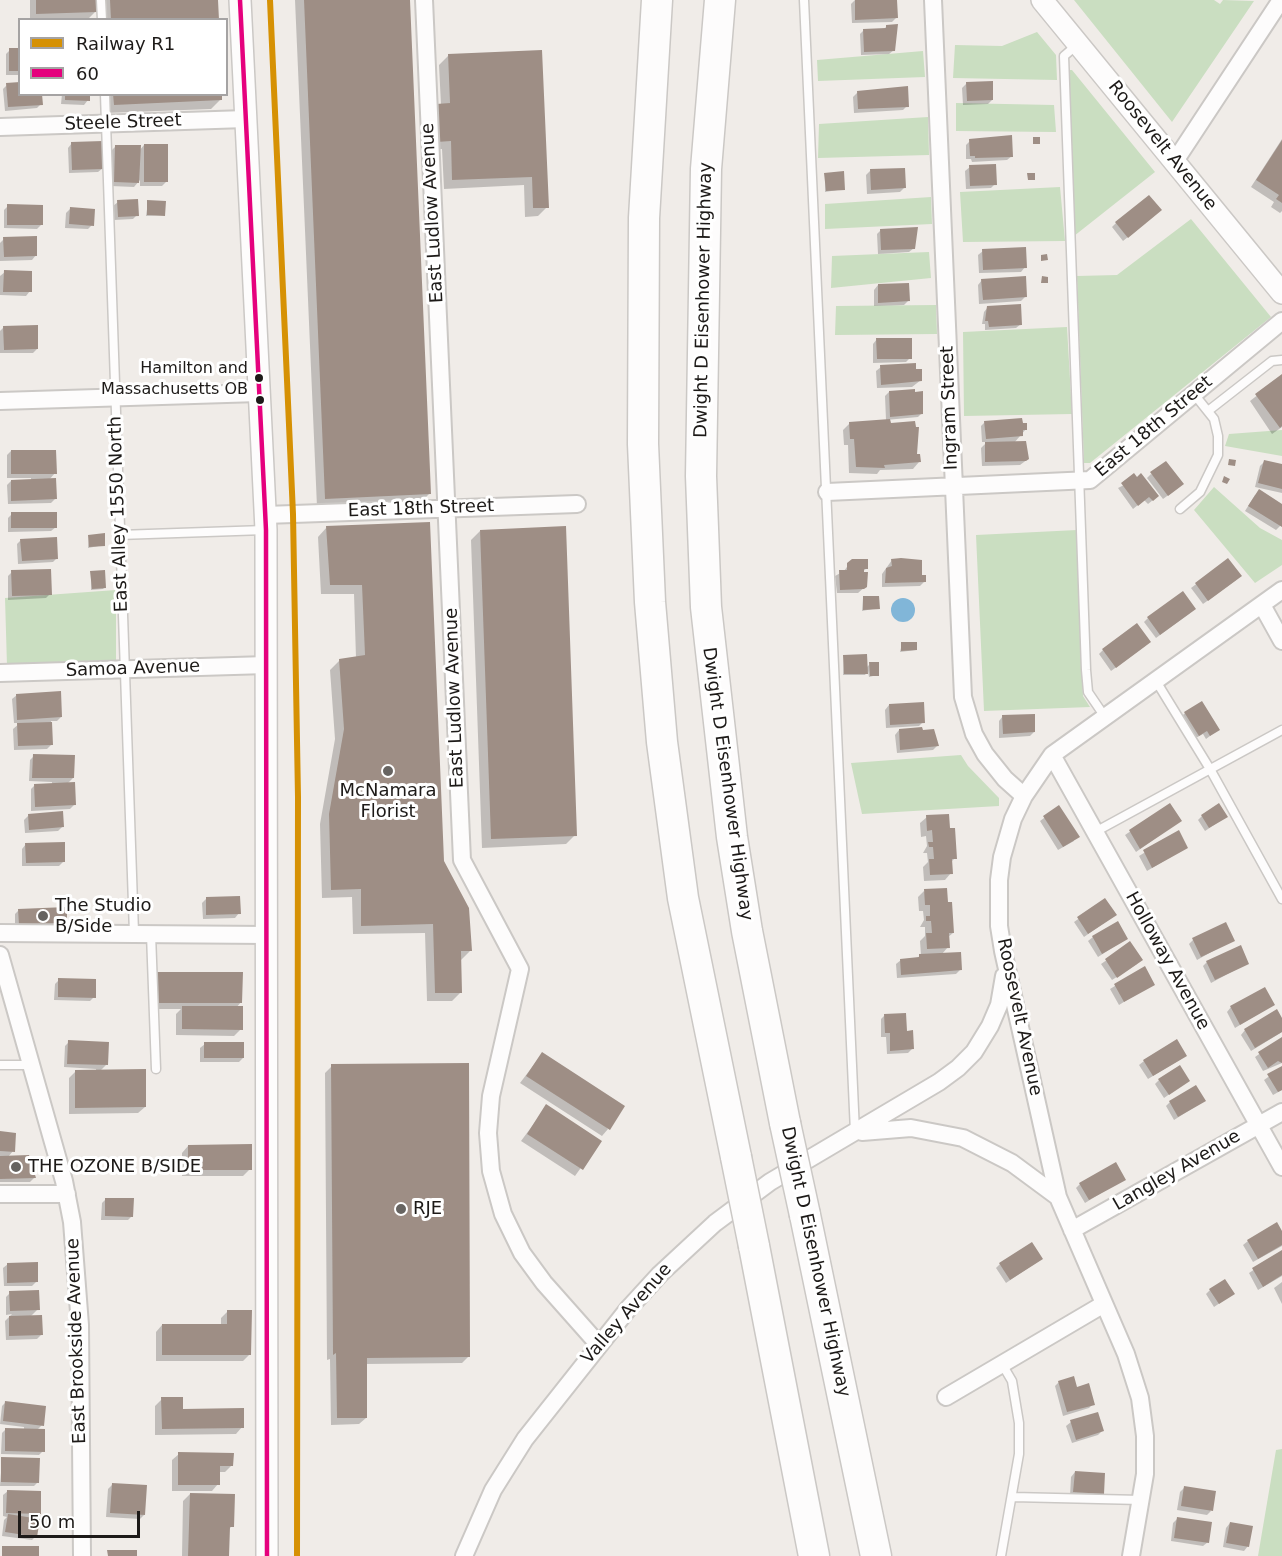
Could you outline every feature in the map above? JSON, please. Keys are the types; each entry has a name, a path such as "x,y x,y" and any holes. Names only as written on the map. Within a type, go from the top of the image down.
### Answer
{"highway":[{"path":"657,0 648,121 644,237 643,444 649,593 662,742 683,898 814,1556"},
{"name":"Dwight D Eisenhower Highway","path":"720,0 706,169 701,476 706,607 732,837 747,931 876,1556"}],"street":[{"path":"240,0 266,523 267,1556"},
{"name":"East Ludlow Avenue","path":"424,0 462,860 520,969 491,1096 488,1133 492,1178 503,1214 522,1253 544,1283 599,1345"},
{"name":"Ingram Street","path":"933,0 963,697 974,734 990,761 1024,796"},
{"name":"Roosevelt Avenue","path":"1042,0 1282,293"},
{"path":"1175,161 1281,0"},
{"name":"Steele Street","path":"0,127 246,119"},
{"name":"East 18th Street","path":"826,492 1090,480 1282,321"},
{"path":"0,401 259,393"},
{"name":"East 18th Street","path":"266,523 447,508 577,504"},
{"name":"Roosevelt Avenue","path":"1131,1556 1141,1500 1145,1444 1140,1398 1126,1354 1058,1197 999,926 999,880 1002,857 1013,819 1024,796 1052,755 1282,590"},
{"path":"1262,605 1282,641"},
{"name":"Samoa Avenue","path":"0,674 267,665"},
{"name":"Holloway Avenue","path":"1052,755 1282,1167"},
{"path":"0,933 267,935"},
{"name":"East Brookside Avenue","path":"0,956 67,1194 79,1296 82,1556"},
{"name":"Valley Avenue","path":"464,1556 493,1490 512,1458 599,1345 660,1274 706,1230 770,1182 939,1082 974,1052 993,1019 1001,997 1006,966"},
{"name":"Langley Avenue","path":"1072,1230 1282,1112"},
{"name":"Valley Avenue","path":"855,1132 911,1128 963,1138 1012,1163 1058,1197"},
{"path":"0,1194 67,1194"},
{"path":"946,1397 1104,1304"}],"lane":[{"path":"101,0 102,18"},
{"path":"804,0 855,1132"},
{"path":"1078,44 1064,56 1082,480 1088,692 1105,717"},
{"name":"East Alley 1550 North","path":"105,96 134,933"},
{"path":"1208,411 1272,361 1282,360"},
{"path":"1180,509 1200,492 1218,455 1218,436 1214,419 1194,394"},
{"path":"119,535 266,523"},
{"path":"1156,681 1210,769 1282,899"},
{"path":"1095,832 1282,730"},
{"path":"152,934 156,1069"},
{"path":"0,1065 31,1065"},
{"path":"1001,1556 1019,1454 1019,1423 1012,1381 1002,1363"},
{"path":"1013,1497 1141,1500"}],"green space":[{"path":"1074,0 1214,0 1220,4 1223,0 1254,1 1172,122"},
{"path":"1037,32 1056,55 1057,80 953,78 955,45 1002,46"},
{"path":"923,51 925,77 818,81 817,60"},
{"path":"1068,70 1072,70 1155,172 1074,236"},
{"path":"956,103 1054,105 1056,132 956,131"},
{"path":"928,117 929,155 818,158 819,124"},
{"path":"1060,187 1065,241 963,242 960,192"},
{"path":"931,197 932,224 825,229 825,204"},
{"path":"1191,219 1271,317 1090,463 1084,463 1077,276 1117,275"},
{"path":"929,252 931,278 831,288 832,256"},
{"path":"936,305 937,334 835,335 836,306"},
{"path":"1067,327 1072,414 964,416 963,332"},
{"path":"1282,430 1282,456 1225,446 1229,434"},
{"path":"1214,487 1260,528 1282,540 1282,565 1255,583 1194,510"},
{"path":"1077,530 1083,696 1090,707 984,711 976,535"},
{"path":"116,590 116,662 7,666 5,598"},
{"path":"961,755 968,766 999,798 999,806 862,814 851,763"},
{"path":"1282,1449 1282,1556 1258,1556 1276,1450"}],"water":[{"path":"903,598 912,601 915,610 912,619 903,622 894,619 891,610 894,601"}],"building":[{"path":"36,0 97,0 97,12 36,14"},
{"path":"110,0 218,0 219,18 111,18"},
{"path":"304,0 410,0 431,494 325,499"},
{"path":"855,0 897,0 898,18 855,20"},
{"path":"898,24 895,51 864,52 863,29 886,28 886,25"},
{"path":"9,48 18,48 18,71 9,71"},
{"path":"542,50 549,208 533,208 532,177 452,180 451,141 437,142 436,104 450,103 448,54"},
{"path":"993,81 993,100 967,101 966,82"},
{"path":"18,82 18,96 42,96 43,105 8,107 6,83"},
{"path":"908,86 909,107 858,109 857,91"},
{"path":"65,96 90,96 90,101 65,100"},
{"path":"113,96 222,96 222,100 114,105"},
{"path":"1012,135 1013,157 975,158 975,156 970,156 969,139"},
{"path":"1033,137 1040,137 1040,144 1033,144"},
{"path":"1282,140 1282,203 1276,199 1279,195 1256,180"},
{"path":"103,141 104,169 72,170 71,142"},
{"path":"144,144 168,144 168,182 144,182"},
{"path":"115,145 141,145 139,183 114,182"},
{"path":"996,164 997,185 970,186 969,165"},
{"path":"905,168 906,188 871,190 870,169"},
{"path":"844,171 845,190 826,191 824,173"},
{"path":"1027,173 1035,173 1035,180 1028,180"},
{"path":"1149,195 1162,210 1128,238 1115,222"},
{"path":"138,199 139,216 118,217 117,200"},
{"path":"147,200 166,201 165,216 147,215"},
{"path":"7,204 43,205 43,225 7,225"},
{"path":"70,207 95,209 94,226 69,224"},
{"path":"918,227 915,249 881,250 880,229"},
{"path":"37,236 37,256 4,257 3,237"},
{"path":"1026,247 1027,268 983,270 982,249"},
{"path":"1047,254 1048,260 1041,261 1041,255"},
{"path":"4,270 32,271 32,292 3,292"},
{"path":"1026,276 1027,297 983,300 981,279"},
{"path":"1042,276 1048,277 1048,283 1041,283"},
{"path":"909,283 910,301 878,303 878,284"},
{"path":"1021,304 1022,325 989,327 988,321 985,321 987,306"},
{"path":"38,325 38,349 4,350 3,326"},
{"path":"876,338 912,338 912,359 877,359"},
{"path":"916,363 916,369 922,369 922,381 881,385 880,365"},
{"path":"1282,374 1282,426 1280,428 1255,394"},
{"path":"915,389 915,392 923,391 923,414 890,417 889,391"},
{"path":"1022,418 1023,423 1027,423 1027,430 1023,430 1023,436 986,439 984,421"},
{"path":"890,419 891,423 915,421 916,427 919,427 917,454 920,454 921,462 884,465 885,468 856,467 854,439 850,439 849,422"},
{"path":"1026,441 1029,459 1026,461 985,462 985,442"},
{"path":"11,450 56,450 57,474 11,474"},
{"path":"1229,459 1236,460 1235,466 1228,465"},
{"path":"1264,460 1282,464 1282,489 1258,483"},
{"path":"1166,461 1184,484 1168,496 1150,472"},
{"path":"1134,473 1137,477 1141,473 1159,496 1153,501 1149,497 1138,506 1121,483"},
{"path":"1224,476 1230,479 1227,484 1222,482"},
{"path":"56,478 57,499 11,501 11,480"},
{"path":"1259,489 1282,504 1282,527 1248,506"},
{"path":"11,512 57,512 57,528 11,528"},
{"name":"McNamara Florist","path":"430,522 444,861 469,908 472,951 461,951 462,993 435,993 433,924 361,926 361,889 331,890 329,814 344,729 339,659 365,655 362,585 330,585 326,526"},
{"path":"566,526 577,836 491,839 480,530"},
{"path":"105,533 105,546 89,547 88,535"},
{"path":"57,537 58,559 22,561 20,539"},
{"path":"1228,558 1242,576 1208,601 1195,583"},
{"path":"852,559 868,559 868,569 864,569 864,572 868,572 867,587 840,590 839,570 847,570 847,563"},
{"path":"891,559 922,560 922,575 926,575 926,582 885,583 886,568 892,566"},
{"path":"51,569 52,595 12,596 11,570"},
{"path":"105,570 106,588 92,589 90,571"},
{"path":"1183,591 1196,609 1160,635 1147,617"},
{"path":"863,596 879,596 880,609 863,610"},
{"path":"1137,623 1151,642 1116,668 1102,649"},
{"path":"901,642 917,642 917,650 901,651"},
{"path":"867,654 868,674 844,674 843,655"},
{"path":"869,662 879,662 879,676 870,676"},
{"path":"61,691 62,717 17,720 16,694"},
{"path":"1202,701 1220,730 1210,736 1207,731 1199,736 1184,712"},
{"path":"924,702 925,723 890,725 889,704"},
{"path":"1035,714 1035,732 1003,734 1002,715"},
{"path":"52,722 53,745 18,746 17,723"},
{"path":"922,727 923,730 934,729 939,746 900,750 899,729"},
{"path":"33,754 75,755 74,778 32,778"},
{"path":"75,782 76,805 35,807 34,784"},
{"path":"1170,803 1182,821 1140,849 1129,830"},
{"path":"1219,803 1228,817 1209,828 1201,815"},
{"path":"1059,805 1080,837 1063,847 1043,816"},
{"path":"63,811 64,827 29,830 28,814"},
{"path":"949,814 950,828 955,828 957,859 952,859 953,874 930,875 929,859 934,859 933,847 929,847 928,842 933,842 932,830 927,831 926,815"},
{"path":"1179,830 1188,848 1152,868 1143,850"},
{"path":"65,842 65,862 26,863 25,843"},
{"path":"947,888 948,902 952,902 954,933 949,933 950,948 927,949 926,933 932,933 931,921 926,921 926,916 930,916 930,905 925,905 924,889"},
{"path":"240,896 241,914 206,915 206,897"},
{"path":"1105,898 1117,915 1088,934 1077,917"},
{"name":"The Studio B/Side","path":"67,907 67,923 19,925 18,909"},
{"path":"1118,921 1128,939 1102,954 1092,936"},
{"path":"1226,922 1235,941 1201,957 1192,938"},
{"path":"1130,941 1143,960 1117,978 1105,959"},
{"path":"1241,945 1249,964 1215,980 1206,961"},
{"path":"961,952 962,970 901,975 900,959 919,957 919,954"},
{"path":"1145,966 1155,985 1124,1002 1114,984"},
{"path":"157,972 243,972 242,1003 157,1003"},
{"path":"58,978 96,979 96,998 58,997"},
{"path":"1265,987 1275,1005 1240,1025 1230,1006"},
{"path":"182,1006 243,1006 243,1030 182,1029"},
{"path":"1277,1009 1282,1018 1282,1032 1255,1048 1244,1029"},
{"path":"906,1013 907,1031 913,1030 914,1049 890,1051 890,1033 885,1033 884,1014"},
{"path":"1282,1037 1282,1063 1278,1061 1268,1068 1258,1052"},
{"path":"1177,1039 1187,1056 1153,1076 1143,1060"},
{"path":"68,1040 109,1042 108,1065 67,1064"},
{"path":"204,1042 244,1042 244,1058 204,1058"},
{"path":"542,1052 625,1106 610,1130 526,1076"},
{"name":"RJE","path":"469,1063 470,1357 367,1358 367,1418 337,1418 336,1353 333,1355 331,1064"},
{"path":"1180,1065 1190,1081 1169,1095 1158,1079"},
{"path":"1282,1066 1282,1090 1278,1092 1267,1074"},
{"path":"146,1069 146,1107 75,1108 75,1070"},
{"path":"1196,1085 1206,1101 1178,1117 1169,1101"},
{"path":"546,1104 602,1141 583,1170 527,1134"},
{"path":"0,1131 16,1133 15,1152 0,1151"},
{"path":"252,1144 252,1170 188,1170 188,1145"},
{"name":"THE OZONE B/SIDE","path":"29,1155 36,1178 0,1179 0,1156"},
{"path":"1116,1162 1126,1180 1089,1200 1079,1183"},
{"path":"105,1198 134,1198 133,1217 105,1216"},
{"path":"1277,1222 1282,1231 1282,1245 1258,1259 1247,1240"},
{"path":"1032,1242 1043,1259 1010,1280 999,1263"},
{"path":"1282,1250 1282,1275 1263,1287 1252,1268"},
{"path":"38,1262 38,1282 7,1283 7,1263"},
{"path":"1225,1279 1235,1294 1219,1304 1209,1289"},
{"path":"39,1290 40,1310 10,1311 9,1291"},
{"path":"227,1310 252,1310 251,1355 162,1355 162,1324 227,1324"},
{"path":"42,1315 43,1335 9,1336 9,1316"},
{"path":"1074,1376 1077,1387 1089,1383 1095,1405 1067,1412 1058,1381"},
{"path":"161,1397 183,1397 183,1409 244,1408 244,1428 162,1429"},
{"path":"5,1401 46,1406 44,1426 3,1421"},
{"path":"1098,1412 1104,1431 1076,1440 1070,1420"},
{"path":"5,1428 45,1429 45,1452 5,1451"},
{"path":"178,1452 234,1453 233,1466 220,1466 220,1485 178,1485"},
{"path":"1,1457 40,1458 39,1483 1,1482"},
{"path":"1075,1471 1105,1473 1104,1494 1073,1492"},
{"path":"112,1483 147,1485 145,1515 110,1513"},
{"path":"1184,1486 1216,1491 1213,1511 1181,1506"},
{"path":"7,1490 41,1491 41,1514 6,1513"},
{"path":"190,1493 235,1494 234,1527 230,1527 229,1556 188,1556"},
{"path":"8,1514 40,1519 37,1537 5,1532"},
{"path":"1177,1517 1212,1522 1209,1543 1174,1538"},
{"path":"1230,1522 1253,1526 1249,1547 1226,1543"},
{"path":"2,1546 39,1546 39,1556 2,1556"},
{"path":"107,1550 137,1550 137,1556 108,1556"}],"rail line":[{"name":"R1","path":"270,0 293,514 298,797 297,1556"}],"transit line":[{"name":"60","path":"240,0 266,530 267,1556"}],"place":[{"name":"Hamilton and Massachusetts OB","path":"259,378"},
{"name":"McNamara Florist","path":"388,771"},
{"name":"The Studio B/Side","path":"43,916"},
{"name":"THE OZONE B/SIDE","path":"16,1167"},
{"name":"RJE","path":"401,1209"}]}
